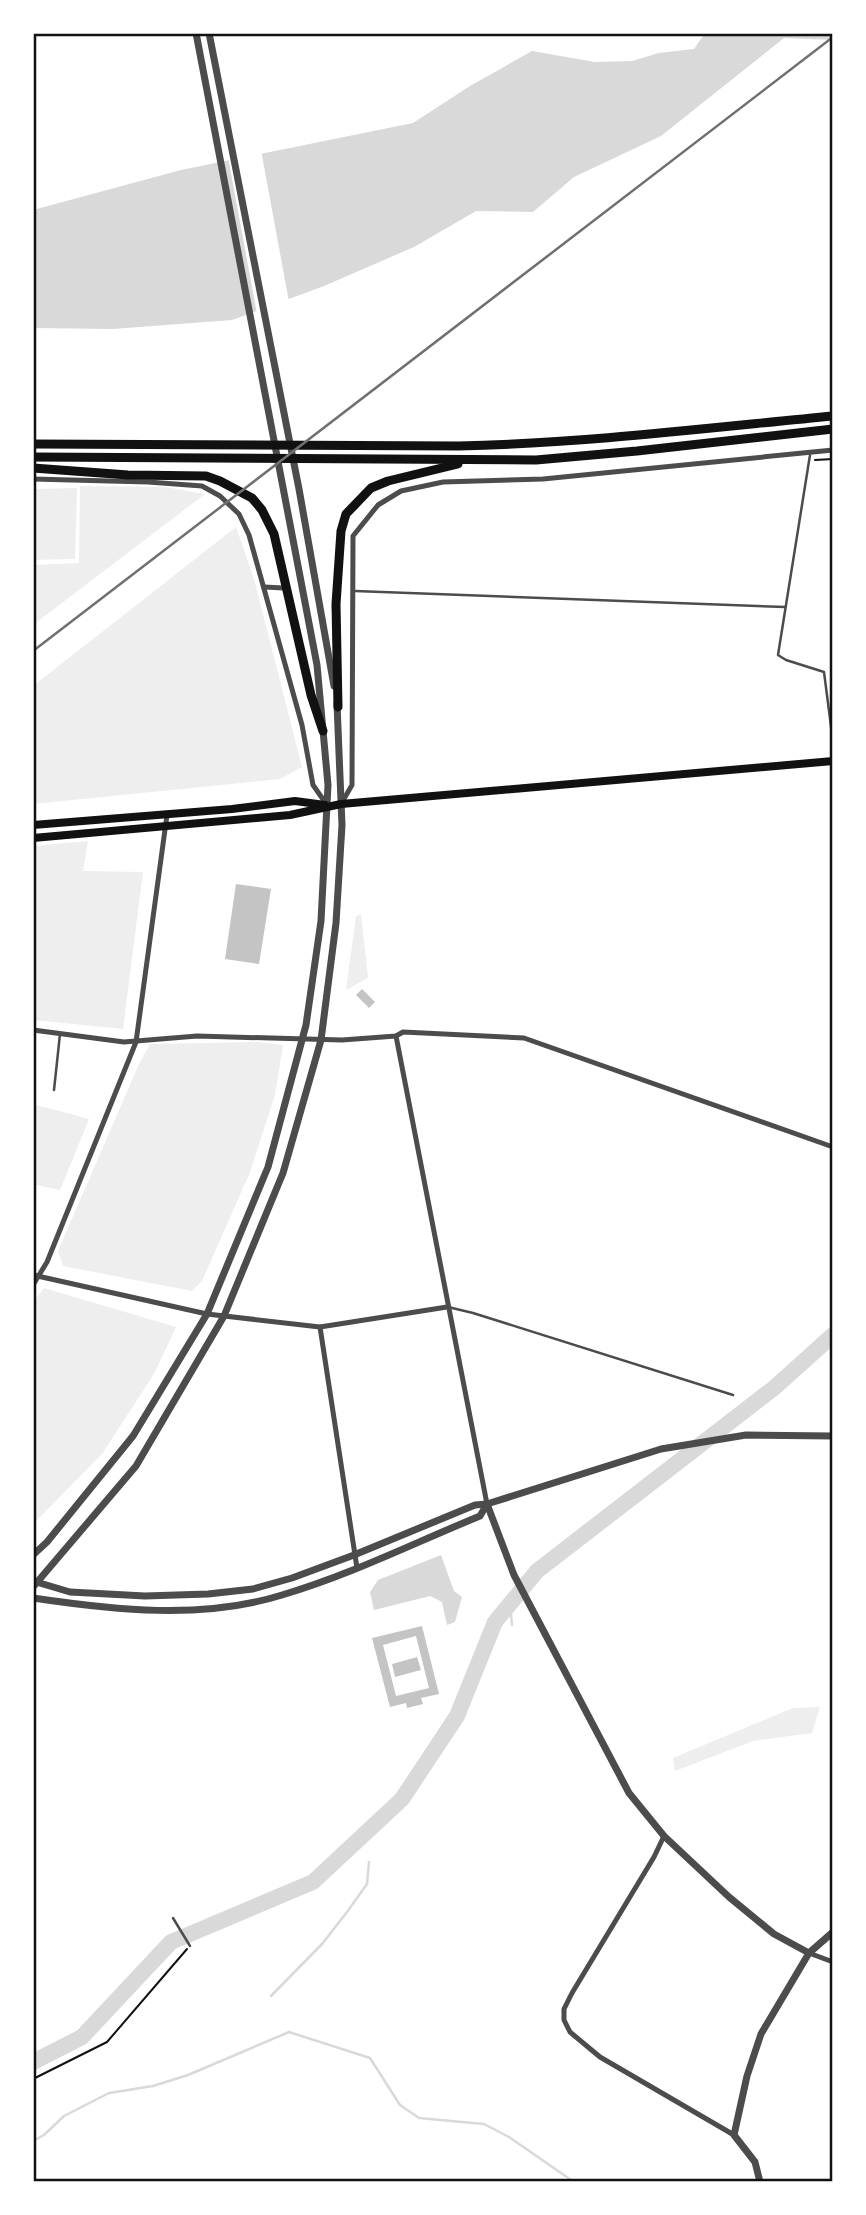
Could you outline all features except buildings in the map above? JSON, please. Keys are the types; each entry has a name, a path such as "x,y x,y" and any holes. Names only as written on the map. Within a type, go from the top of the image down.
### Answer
{"highway":[{"path":"33,444 522,445 833,415"},
{"path":"33,457 536,460 833,429"},
{"path":"338,707 336,604 341,531 346,513 371,488 388,481 470,461"},
{"path":"33,468 128,475 206,476 252,498 262,510 274,534 311,695 323,731"}],"main road":[{"path":"33,838 298,814 341,804 833,761"},
{"path":"33,825 167,815 295,801 327,806"}],"street":[{"path":"33,1555 47,1542 133,1436 207,1314 268,1167 302,1039 321,921 327,806 317,665 196,33"},
{"path":"33,1587 136,1466 224,1316 283,1173 321,1040 336,923 341,804 338,707 299,489 209,33"},
{"path":"341,804 352,785 354,668 349,591 353,536 378,505 401,491 443,482 543,479 833,450"},
{"path":"33,480 202,486 219,496 239,514 249,535 302,725 313,785 327,806"},
{"path":"264,587 284,588"},
{"path":"33,1285 136,1042 167,815"},
{"path":"33,1030 136,1042 197,1037 321,1040 396,1036 403,1032 524,1038 833,1147"},
{"path":"396,1036 487,1504 530,1609 622,1783 664,1836 729,1898 765,1927 809,1953 833,1962"},
{"path":"37,1275 207,1314 320,1327 447,1307"},
{"path":"320,1327 357,1568"},
{"path":"37,1581 71,1592 145,1596 208,1594 266,1586 354,1555 475,1505 487,1504 661,1449 747,1435 833,1436"},
{"path":"33,1598 113,1609 175,1610 236,1605 280,1596 357,1568 480,1516 487,1504"},
{"path":"664,1836 572,1993 564,2009 564,2020 570,2032 600,2057 734,2135 755,2162 760,2182"},
{"path":"734,2135 747,2077 761,2034 809,1953 833,1932"}],"lane":[{"path":"810,453 778,655 824,672 833,742"},
{"path":"349,591 785,607"},
{"path":"54,1090 60,1034"},
{"path":"447,1307 474,1313 733,1395"},
{"path":"173,1918 190,1946"}],"path":[{"path":"810,460 833,459"},
{"path":"33,2079 107,2042 190,1946"}],"shaded area":[{"path":"705,33 833,33 833,40 784,38 661,136 574,177 533,212 476,211 414,247 324,286 232,320 113,329 33,328 33,210 181,170 413,123 470,86 532,51 595,62 632,61 659,53 694,49"},
{"path":"80,486 166,487 205,494 33,625 33,565 79,563"},
{"path":"77,488 75,559 33,560 33,489"},
{"path":"236,527 254,579 302,767 280,779 33,804 33,686"},
{"path":"88,841 83,871 143,872 123,1029 33,1020 33,846"},
{"path":"361,914 368,978 346,990 356,916"},
{"path":"258,1042 283,1045 275,1095 250,1172 202,1281 192,1291 63,1266 58,1251 150,1044"},
{"path":"33,1104 89,1119 60,1190 33,1184"},
{"path":"44,1288 176,1327 154,1374 102,1454 33,1524 33,1302"},
{"path":"441,1555 454,1591 462,1597 455,1622 447,1625 442,1602 430,1596 374,1610 370,1592 378,1580"},
{"path":"820,1707 812,1733 753,1741 675,1771 673,1758 793,1708"}],"pier":[{"path":"261,150 289,302 257,314 228,157"}],"waterway":[{"path":"33,2062 82,2037 171,1942 313,1882 402,1799 457,1716 495,1622 537,1571 774,1388 833,1335"},
{"path":"510,1603 512,1625"},
{"path":"271,1996 322,1944 347,1912 367,1884 369,1862"},
{"path":"33,2141 44,2135 64,2116 109,2093 153,2086 188,2075 289,2032 370,2058 400,2105 419,2118 484,2124 509,2137 574,2182"}],"railway":[{"path":"33,651 833,37"}]}
